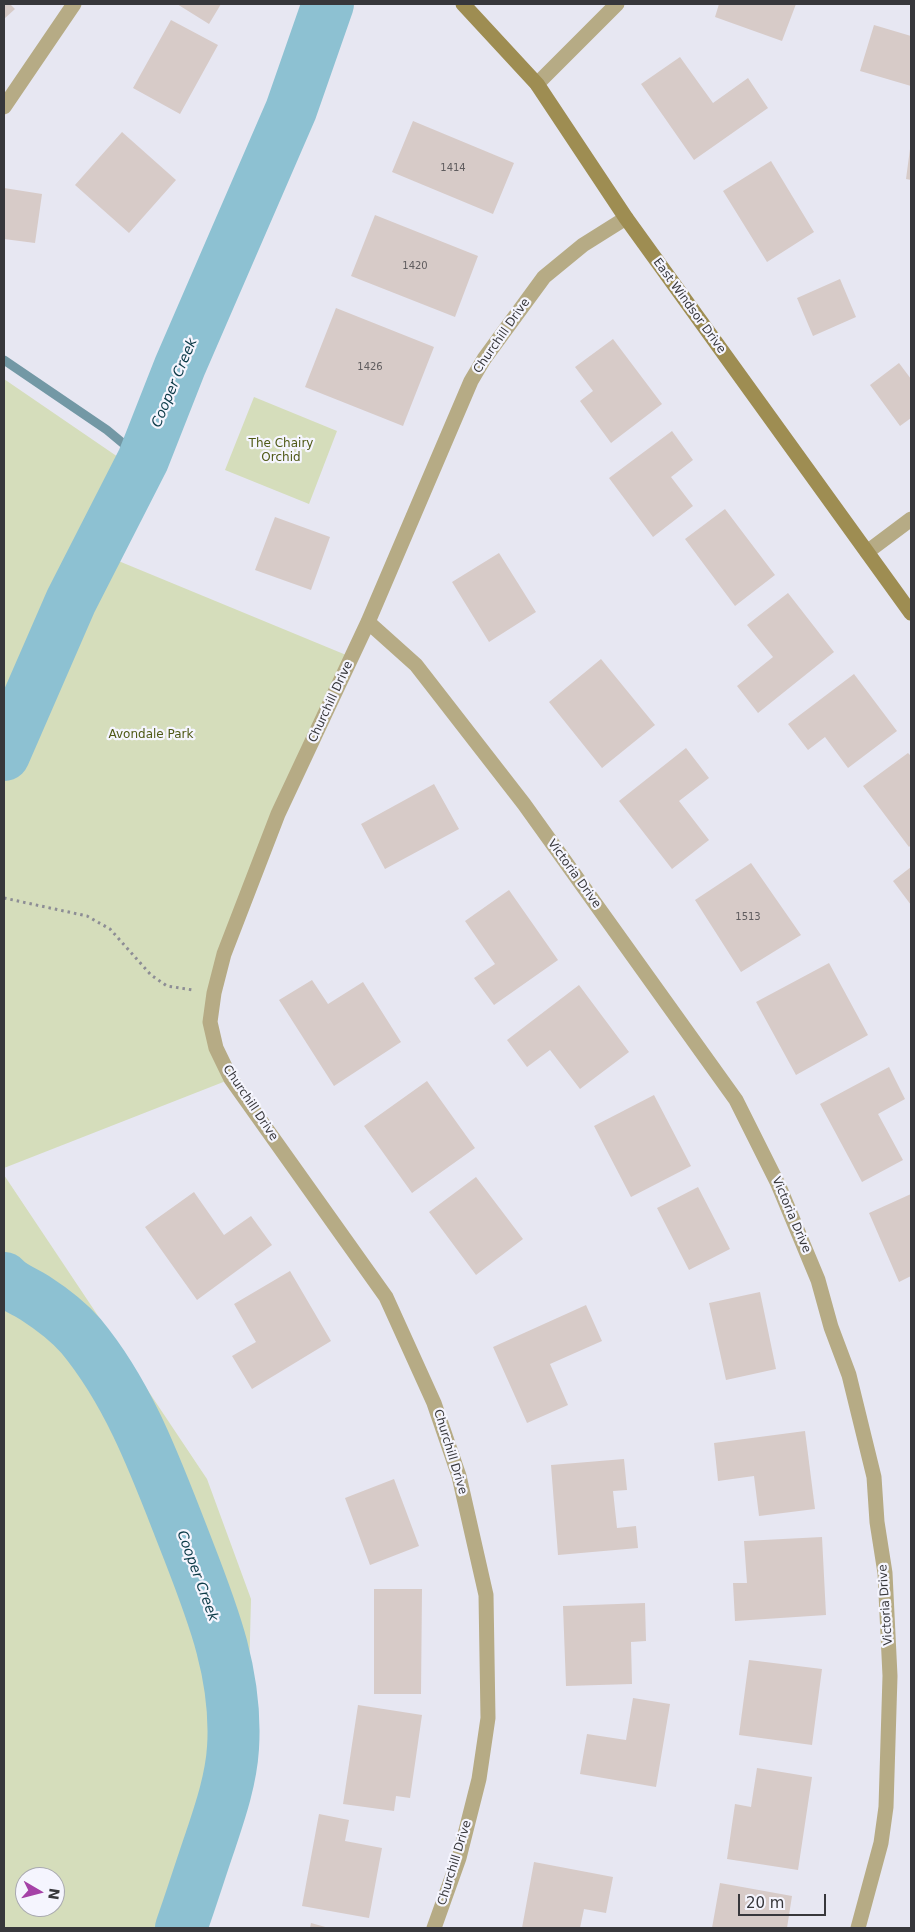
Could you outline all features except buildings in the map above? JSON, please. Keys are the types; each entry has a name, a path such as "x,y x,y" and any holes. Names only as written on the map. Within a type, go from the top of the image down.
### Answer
{"street":[{"path":"4,107 74,4"},
{"name":"East Windsor Drive","path":"462,4 537,84 626,218 911,614"},
{"path":"537,84 617,4"},
{"name":"Churchill Drive","path":"434,1928 459,1858 479,1779 488,1718 486,1595 459,1476 434,1403 386,1298 231,1079 216,1048 210,1022 214,993 224,954 278,814 368,622 471,382 484,359 544,277 583,245 626,218"},
{"path":"867,552 911,519"},
{"name":"Victoria Drive","path":"368,622 416,665 524,804 736,1100 778,1184 818,1280 849,1375 874,1477 877,1522 885,1573 890,1676 886,1807 881,1843 858,1928"}],"path":[{"path":"4,898 87,916 110,929 151,975 168,986 214,993"}],"green space":[{"name":"Avondale Park","path":"4,379 137,470 104,555 351,657 224,954 210,1022 231,1079 4,1168"},
{"name":"The Chairy Orchid","path":"254,397 337,431 309,504 225,470"},
{"path":"4,1175 207,1479 251,1599 247,1757 198,1928 4,1928"}],"waterway":[{"name":"Cooper Creek","path":"4,755 71,601 143,460 180,366 291,110 328,4"},
{"path":"4,360 107,430 143,460"},
{"name":"Cooper Creek","path":"4,1278 48,1306 71,1325 98,1358 113,1382 127,1406 162,1482 220,1638 231,1692 233,1720 232,1760 221,1808 181,1928"}]}
